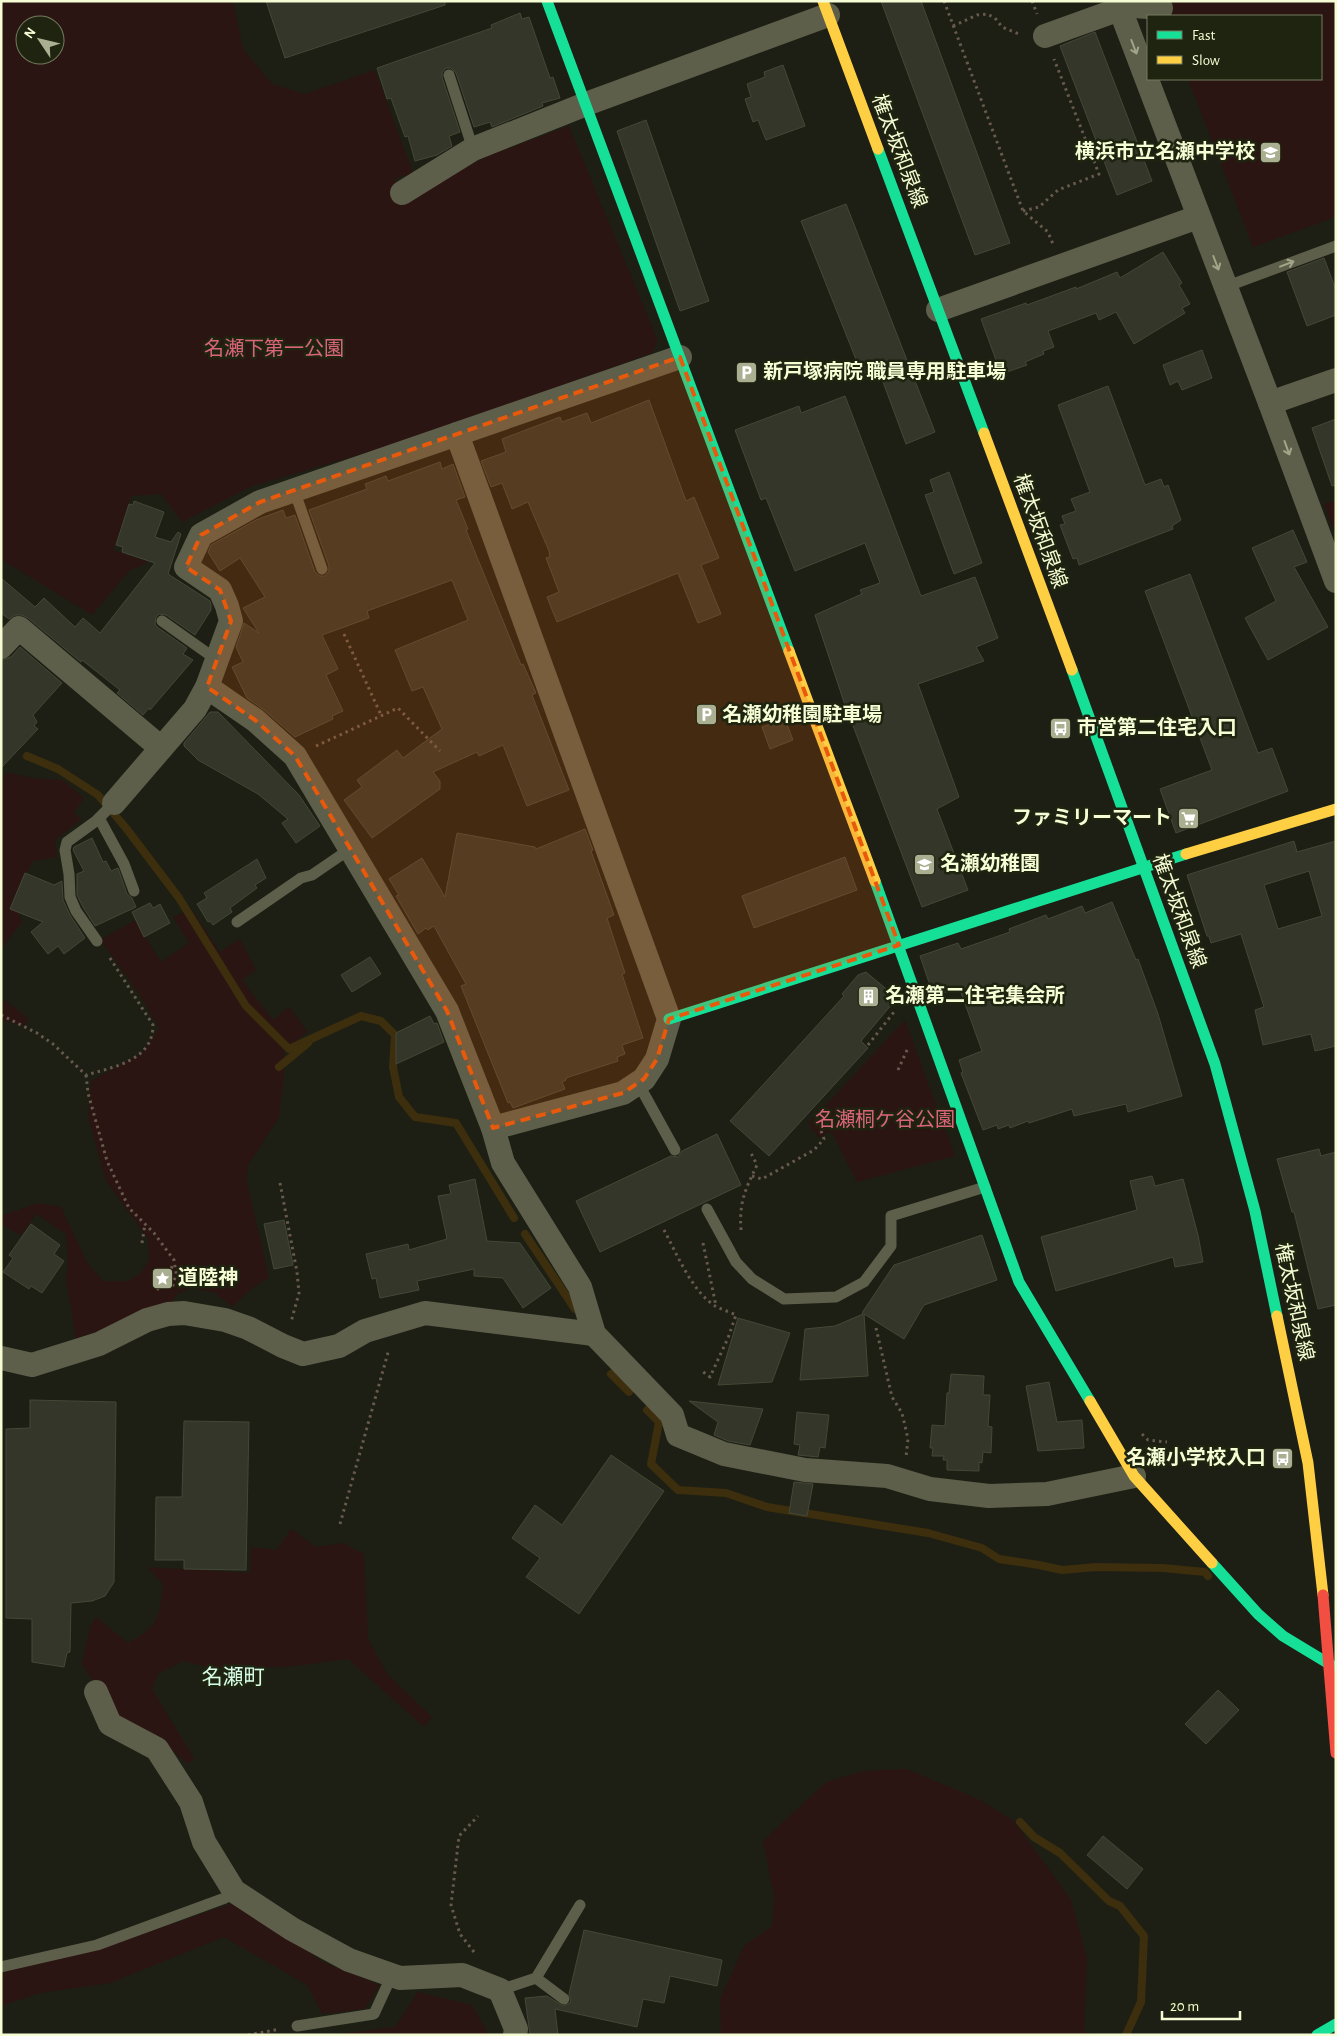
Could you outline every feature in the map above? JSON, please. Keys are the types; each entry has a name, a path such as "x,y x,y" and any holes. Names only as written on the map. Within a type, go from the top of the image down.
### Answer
{"street":[{"path":"547,1 899,945 1019,1282 1134,1476 1258,1614 1283,1636 1332,1665"},
{"path":"1045,36 1124,6 1161,8"},
{"path":"1124,6 1147,72"},
{"path":"402,193 473,149 825,8"},
{"name":"権太坂和泉線","path":"825,8 1088,712 1215,1064 1255,1210 1328,1566 1336,1753"},
{"path":"1150,80 1198,217 1336,581"},
{"path":"938,310 1198,217"},
{"path":"106,810 195,710 231,622 220,590 186,567 201,535 260,502 680,357"},
{"path":"1270,403 1336,380"},
{"path":"457,434 669,1019 657,1059 644,1079 622,1093 493,1128"},
{"path":"1,647 19,628 161,748"},
{"path":"206,687 255,720 295,756 447,1011 493,1128 503,1163 580,1288 594,1334 672,1415 678,1435 724,1454 805,1470 887,1476 930,1489 989,1496 1047,1494 1134,1476"},
{"path":"669,1019 1143,867 1336,809"},
{"path":"1,1358 32,1365 98,1344 147,1320 168,1314 184,1313 225,1320 248,1328 303,1354 339,1346 365,1331 425,1313 594,1334"},
{"path":"96,1692 110,1724 157,1749 191,1802 204,1842 236,1892 292,1929 341,1955 400,1978 462,1975 500,1990 516,2029 516,2035"},
{"path":"1317,2035 1336,2024"}],"lane":[{"path":"449,75 473,149"},
{"path":"1225,287 1336,246"},
{"path":"294,490 322,569"},
{"path":"162,621 217,660"},
{"path":"97,941 76,911 70,897 65,850 67,842 106,810 134,891"},
{"path":"237,922 301,878 312,875 350,849"},
{"path":"638,1083 675,1150"},
{"path":"707,1209 736,1262 752,1279 784,1299 836,1297 864,1282 891,1246 891,1216 984,1188"},
{"path":"1,1967 97,1945 225,1898 236,1892"},
{"path":"500,1990 536,1978 580,1906"},
{"path":"297,2026 374,2014 392,1975"},
{"path":"536,1978 564,1999"}],"path":[{"path":"944,1 1023,211 1048,232 1053,245"},
{"path":"1023,211 1038,207 1058,190 1099,174 1032,1"},
{"path":"953,26 987,14 1013,33 1036,38 1045,36"},
{"path":"344,634 381,715"},
{"path":"295,756 398,708 440,751"},
{"path":"86,1075 127,1063 147,1048 153,1031 153,1025 116,966 97,941"},
{"path":"868,1045 915,989"},
{"path":"1,1015 37,1033 53,1044 86,1075 88,1094 107,1161 129,1208 145,1223 174,1260 176,1273 174,1287 165,1301 147,1320"},
{"path":"752,1176 762,1179 814,1150 824,1139 820,1131"},
{"path":"740,1211 743,1197 756,1165 750,1151"},
{"path":"280,1183 297,1272 299,1293 283,1346"},
{"path":"142,1243 145,1223"},
{"path":"664,1230 685,1270 699,1290 716,1306 736,1315 728,1338 710,1377 702,1371"},
{"path":"702,1242 716,1306"},
{"path":"155,1293 170,1272 174,1260"},
{"path":"340,1524 397,1321"},
{"path":"876,1328 892,1397 902,1413 908,1439 906,1461"},
{"path":"475,1953 460,1934 451,1905 459,1836 478,1816"},
{"path":"248,2035 297,2026"}],"highlighted area":[{"path":"680,357 899,945 669,1019 657,1059 644,1079 623,1093 493,1128 447,1011 295,756 255,720 207,687 231,621 220,590 186,567 201,535 260,502"}],"green space":[{"name":"名瀬下第一公園","path":"1,1 233,1 243,49 272,84 305,94 375,70 413,173 395,179 405,200 488,156 569,126 658,341 652,353 406,441 252,486 182,522 161,494 131,496 113,550 149,562 129,571 92,615 1,559"},
{"name":"横浜市立名瀬中学校","path":"1158,1 1336,1 1336,217 1253,247 1188,80 1322,80 1322,15 1164,15"},
{"path":"1336,500 1336,537 1324,504"},
{"path":"7,772 32,778 63,780 84,798 74,813 82,819 55,840 57,857 33,861 14,896 22,922 1,949 1,781"},
{"path":"191,909 220,952 240,939 256,970 242,980 273,1020 289,1007 308,1032 284,1049 284,1077 279,1117 249,1164 246,1178 269,1278 255,1287 232,1307 214,1292 191,1288 177,1294 167,1312 97,1341 93,1332 76,1339 66,1280 68,1260 66,1234 36,1214 21,1235 1,1225 1,1216 37,1203 61,1207 88,1264 103,1281 128,1281 142,1272 149,1259 148,1239 106,1181 88,1117 91,1081 142,1053 159,1028 137,991 100,940 135,920 161,962 189,943 173,917"},
{"path":"1,997 29,1019 24,1026 1,1020"},
{"name":"名瀬桐ケ谷公園","path":"905,1020 955,1156 857,1182 831,1131 819,1138 808,1124"},
{"path":"291,1529 316,1547 343,1543 364,1554 368,1638 387,1674 432,1717 424,1727 348,1659 288,1667 210,1668 183,1661 158,1674 152,1689 194,1758 188,1764 163,1743 117,1721 82,1664 90,1627 96,1617 128,1643 152,1626 160,1606 163,1584 147,1567 250,1573 251,1547 277,1550"},
{"path":"907,1769 978,1799 1014,1821 1071,1900 1087,1958 1084,2031 1093,2035 721,2035 720,1999 744,1946 772,1926 774,1897 763,1841 826,1782 863,1771"},
{"path":"236,1902 323,1962 380,1985 365,2009 322,2014 307,1985 224,1937 110,1983 40,1993 1,2006 1,1970 99,1949"},
{"path":"418,1992 472,2005 489,2035 330,2035 395,2027"}],"building":[{"path":"266,1 445,1 445,5 285,58"},
{"path":"881,1 921,1 1010,243 975,255"},
{"path":"520,13 522,19 529,17 550,78 553,77 560,98 542,103 543,106 492,127 490,122 474,127 456,73 451,68 446,68 442,73 442,77 460,132 449,136 452,146 437,155 415,161 408,136 405,137 391,98 387,99 377,68 492,28 491,25"},
{"path":"1095,32 1152,181 1117,195 1060,46"},
{"path":"783,65 805,126 766,140 758,120 753,122 745,99 751,97 747,84 765,77 764,72"},
{"path":"646,120 709,301 680,311 617,131"},
{"path":"846,204 935,432 906,444 879,371 863,377 801,221"},
{"path":"1163,252 1182,283 1179,285 1190,304 1182,308 1185,313 1134,344 1116,312 1099,320 1096,313 1048,331 1054,347 1043,351 1044,354 1025,362 1027,365 1001,374 981,319 1076,287 1076,289 1117,272 1120,278"},
{"path":"1324,258 1336,290 1336,315 1307,326 1287,272"},
{"path":"1202,350 1212,378 1182,390 1178,381 1170,385 1163,365"},
{"path":"1108,386 1145,485 1161,479 1164,487 1168,485 1181,520 1172,526 1173,529 1079,565 1077,558 1073,559 1060,525 1065,524 1062,516 1076,511 1071,499 1090,492 1058,405"},
{"path":"845,396 921,596 975,577 998,638 976,647 984,661 918,684 959,797 937,809 968,890 922,907 844,702 815,615 862,594 860,590 880,583 865,543 795,571 766,498 761,500 735,430 799,406 801,413"},
{"path":"649,400 686,501 694,497 719,558 701,565 721,614 698,623 678,573 557,622 547,597 559,592 546,558 550,557 549,551 528,502 512,509 502,483 491,487 481,461 506,452 502,439 560,417 562,422 587,413 591,423"},
{"path":"1336,419 1336,485 1332,486 1312,428"},
{"path":"440,462 442,469 453,464 465,497 456,500 468,529 466,530 521,665 523,664 536,693 532,695 569,790 527,806 503,745 479,756 477,752 433,772 440,781 440,789 372,838 344,800 362,787 357,780 397,750 403,758 442,729 423,687 412,691 395,650 468,620 452,580 367,611 369,618 322,635 338,669 326,675 343,711 332,716 333,719 295,737 247,698 232,667 243,662 236,647 244,623 259,633 243,608 265,597 240,558 220,571 208,552 211,545 256,520 283,510 286,518 295,515 315,572 320,576 325,576 329,571 329,566 309,510 367,489 365,484 386,476 388,481"},
{"path":"949,472 982,563 954,574 925,495 934,492 930,480"},
{"path":"134,501 164,512 155,537 171,542 178,532 181,534 168,574 210,601 211,604 211,610 195,635 166,615 159,614 156,617 155,624 157,627 187,648 183,654 193,660 150,710 149,708 143,715 117,693 120,690 82,660 81,662 28,618 22,615 15,615 9,619 1,613 1,578 35,607 44,598 75,627 83,618 100,633 155,563 122,552 123,547 116,545 129,504 133,505"},
{"path":"1293,530 1307,562 1294,567 1328,627 1268,660 1245,618 1276,601 1252,548"},
{"path":"1190,574 1258,753 1272,748 1288,791 1176,833 1160,789 1212,770 1145,591"},
{"path":"20,647 62,683 33,715 37,722 34,726 38,729 1,768 1,660 11,657"},
{"path":"210,712 218,712 299,795 320,826 296,843 282,823 288,819 258,794 198,760 184,746 184,743"},
{"path":"785,719 793,740 770,749 762,727"},
{"path":"585,829 614,915 607,918 625,973 622,974 643,1038 622,1045 625,1054 617,1057 618,1061 566,1078 562,1082 565,1089 513,1108 510,1102 508,1103 461,986 466,984 434,926 428,930 426,928 418,934 396,896 399,895 389,879 422,858 445,897 457,833 535,847 536,849"},
{"path":"92,838 103,862 106,861 111,871 118,868 127,894 132,898 136,907 95,926 77,895 77,874 84,871 73,850 74,847"},
{"path":"1294,841 1297,852 1336,841 1336,1046 1315,1051 1311,1034 1263,1045 1255,1010 1264,1007 1241,934 1211,943 1187,875","holes":["1309,871 1322,916 1278,929 1264,885"]},
{"path":"845,857 857,890 754,928 742,896"},
{"path":"257,859 266,878 255,885 257,888 230,908 232,912 213,925 210,921 208,922 197,904 207,898 204,893"},
{"path":"25,873 54,885 62,881 63,900 85,938 64,954 58,946 48,954 31,932 43,922 10,909"},
{"path":"1112,902 1136,960 1138,959 1158,1014 1182,1096 1128,1112 1126,1104 1074,1116 1072,1109 1010,1128 1009,1125 998,1129 997,1125 983,1130 961,1073 963,1072 959,1060 982,1051 959,987 934,997 920,956 958,943 961,949 1010,932 1009,929 1046,915 1048,919 1082,906 1085,913"},
{"path":"150,903 153,908 160,904 170,923 144,937 132,912"},
{"path":"370,957 381,974 352,992 341,975"},
{"path":"866,972 897,998 861,1041 868,1048 769,1156 730,1121 844,996 842,994 858,975"},
{"path":"430,1016 434,1024 437,1023 444,1042 396,1064 396,1033"},
{"path":"717,1134 741,1185 600,1252 576,1201 671,1156 678,1157 682,1151"},
{"path":"1319,1149 1321,1156 1336,1152 1336,1305 1318,1309 1294,1212 1292,1212 1277,1159"},
{"path":"1152,1176 1155,1186 1183,1179 1203,1262 1175,1267 1173,1257 1056,1291 1041,1237 1137,1210 1130,1181"},
{"path":"475,1179 487,1241 520,1243 551,1288 523,1308 503,1278 474,1276 474,1269 417,1281 419,1290 380,1298 376,1278 372,1279 366,1254 408,1244 409,1250 447,1239 438,1196 451,1194 449,1185"},
{"path":"284,1220 293,1265 274,1269 264,1224"},
{"path":"31,1224 60,1245 54,1254 64,1261 42,1293 31,1286 29,1289 3,1272 13,1258 9,1255"},
{"path":"982,1235 997,1280 924,1305 904,1339 864,1314 868,1376 800,1380 805,1329 835,1326 863,1314 894,1265"},
{"path":"738,1318 790,1333 772,1382 718,1385"},
{"path":"951,1374 984,1376 983,1395 990,1395 988,1426 992,1427 991,1453 983,1452 982,1463 979,1462 979,1471 947,1470 947,1460 943,1460 944,1456 932,1456 933,1448 930,1448 932,1425 945,1426 947,1393 949,1393"},
{"path":"1049,1382 1057,1422 1082,1420 1084,1448 1038,1451 1026,1386"},
{"path":"30,1400 116,1402 114,1582 105,1596 92,1601 71,1603 70,1652 67,1653 64,1667 32,1662 32,1619 6,1618 6,1429 30,1428"},
{"path":"689,1401 763,1409 750,1445 728,1441 714,1435 718,1422"},
{"path":"797,1412 829,1415 825,1448 820,1447 818,1457 798,1455 800,1445 794,1444"},
{"path":"184,1421 249,1422 246,1570 184,1569 184,1560 155,1560 156,1497 182,1497"},
{"path":"611,1455 664,1491 579,1614 526,1577 540,1558 512,1538 535,1505 562,1525"},
{"path":"794,1482 813,1484 807,1516 789,1513"},
{"path":"1218,1690 1239,1710 1206,1744 1185,1724"},
{"path":"1103,1836 1143,1869 1127,1889 1087,1855"},
{"path":"584,1930 722,1960 717,1986 670,1976 664,2003 643,1999 637,2027 555,2009 558,2035 530,2035 525,1998 547,1996 563,2006 570,2003 569,1994"}],"waterway":[{"path":"27,756 58,769 98,795 126,828 179,898 246,1006 289,1049 361,1016 381,1021 395,1035 393,1067 399,1097 415,1117 456,1123 514,1218"},
{"path":"279,1067 308,1043"},
{"path":"525,1234 575,1309"},
{"path":"611,1374 629,1392"},
{"path":"647,1410 659,1422 651,1464 678,1490 726,1493 767,1507 928,1533 982,1548 999,1559 1062,1570 1096,1567 1163,1568 1205,1572 1208,1576"},
{"path":"1020,1822 1034,1837 1060,1853 1109,1901 1120,1906 1144,1936 1141,2002 1126,2035"}],"traffic: fast":[{"path":"547,1 789,651"},
{"path":"878,149 984,433"},
{"path":"1072,670 1215,1064 1255,1211 1277,1316"},
{"path":"669,1019 1186,854"},
{"path":"875,881 1019,1282 1090,1401"},
{"path":"1212,1563 1258,1614 1283,1636 1336,1668"},
{"path":"1317,2035 1336,2024"}],"traffic: slow":[{"path":"823,1 878,149"},
{"path":"984,433 1072,670"},
{"path":"789,651 875,881"},
{"path":"1186,854 1336,809"},
{"path":"1277,1316 1308,1463 1323,1595"},
{"path":"1090,1401 1134,1476 1212,1563"}],"traffic: jam":[{"path":"1323,1595 1336,1753"}],"place":[{"name":"横浜市立名瀬中学校","path":"1271,152"},
{"name":"新戸塚病院 職員専用駐車場","path":"747,372"},
{"name":"名瀬幼稚園駐車場","path":"706,715"},
{"name":"市営第二住宅入口","path":"1061,728"},
{"name":"ファミリーマート","path":"1188,818"},
{"name":"名瀬幼稚園","path":"924,864"},
{"name":"名瀬第二住宅集会所","path":"869,996"},
{"name":"道陸神","path":"162,1278"},
{"name":"名瀬小学校入口","path":"1282,1458"}],"district":[{"name":"名瀬町","path":"233,1677"}]}
